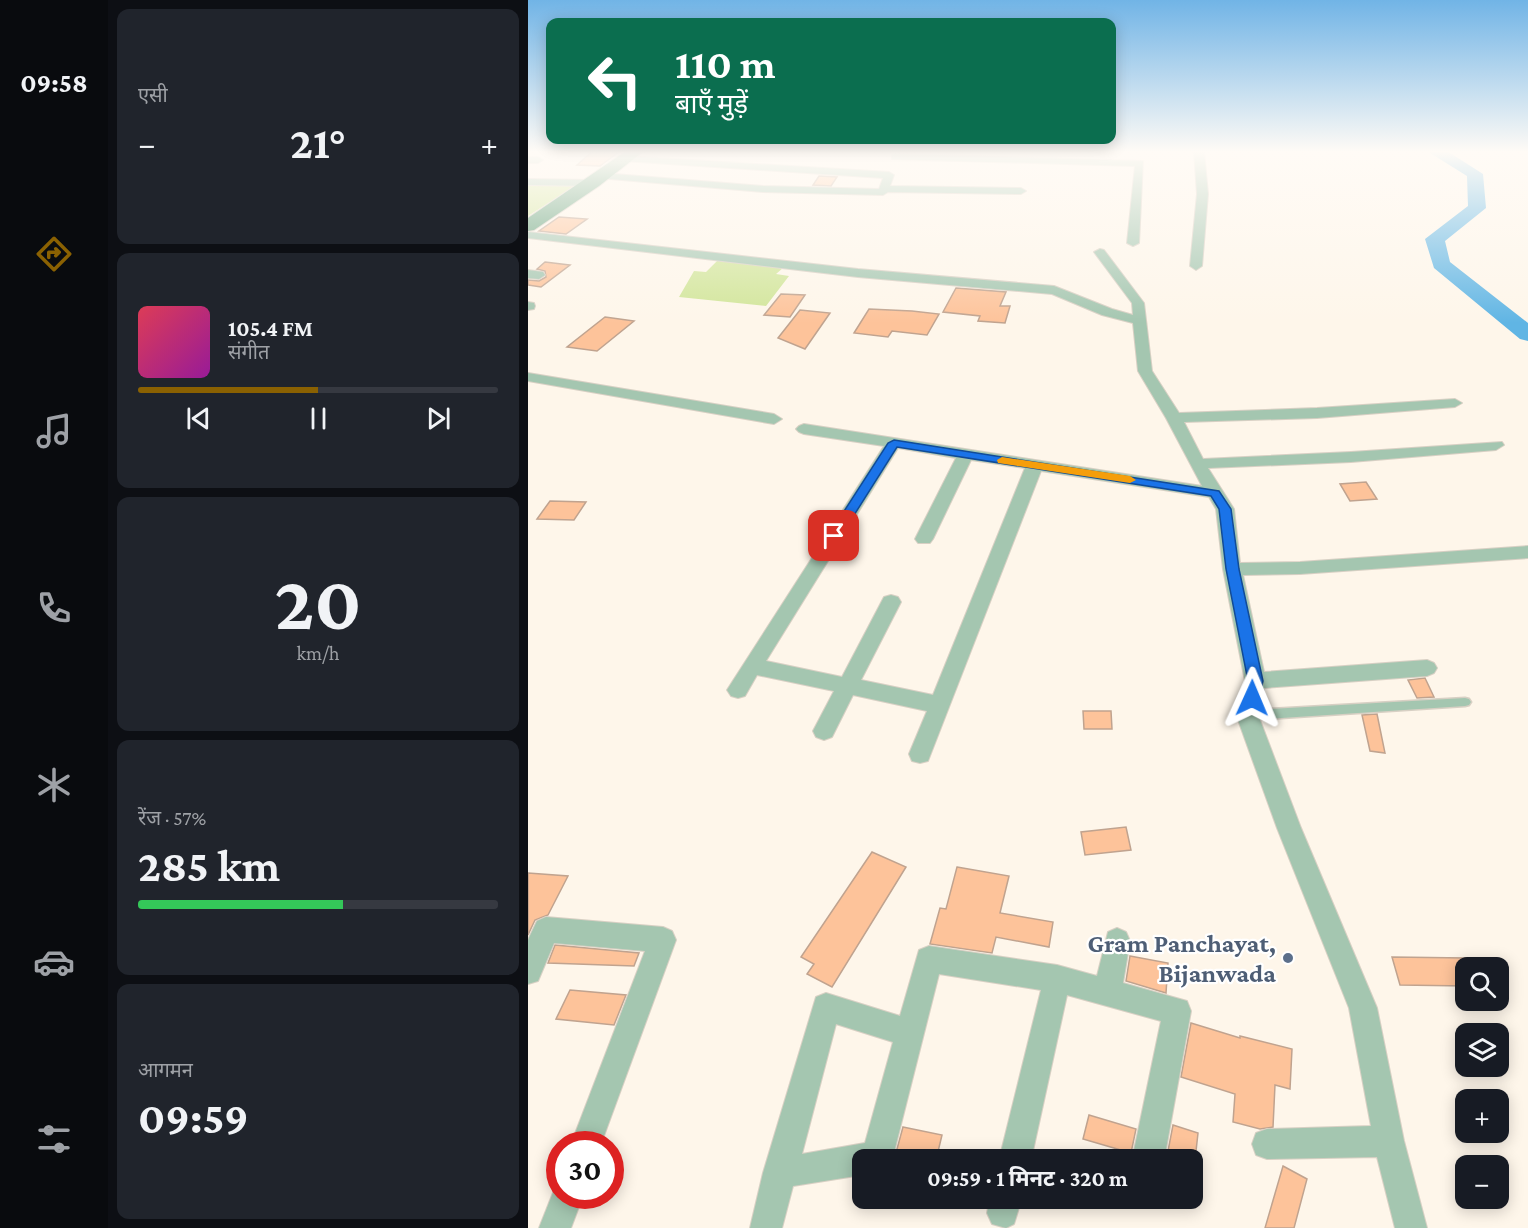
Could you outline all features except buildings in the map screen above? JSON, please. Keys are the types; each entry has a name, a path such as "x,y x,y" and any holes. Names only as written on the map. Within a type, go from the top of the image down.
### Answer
{"main road":[{"path":"530,226 556,208"}],"street":[{"path":"1133,243 1136,208"},
{"path":"1196,266 1202,208"},
{"path":"530,226 823,269 1054,290 1107,312 1141,321"},
{"path":"1100,252 1138,303 1145,371 1225,509 1232,569 1255,681 1249,720 1289,828 1363,1008 1389,1141 1411,1228"},
{"path":"528,377 774,419"},
{"path":"1174,418 1317,413 1455,403"},
{"path":"804,429 1215,493"},
{"path":"738,690 894,443"},
{"path":"1197,464 1329,459 1496,445"},
{"path":"924,539 966,454"},
{"path":"920,754 1035,465"},
{"path":"1232,569 1300,568 1528,552"},
{"path":"824,731 891,602"},
{"path":"752,666 940,705"},
{"path":"1255,681 1427,668"},
{"path":"528,970 537,929 663,940 591,1131"},
{"path":"1107,992 1117,941"},
{"path":"779,1173 877,1157 928,959 1057,979 1177,1011 1150,1149"},
{"path":"1018,1149 1057,979"},
{"path":"766,1228 779,1173 826,1007 909,1033"},
{"path":"1267,1144 1389,1141"},
{"path":"555,1228 562,1209"}],"lane":[{"path":"1250,715 1466,702"}],"green space":[{"path":"528,208 540,208 528,216"},
{"path":"718,260 783,268 776,274 789,276 766,306 679,297 694,271 706,272"}],"waterway":[{"path":"1477,208 1435,239 1441,264 1528,334"}],"slow traffic":[{"path":"1002,460 1130,480"}],"place":[{"name":"Gram Panchayat, Bijanwada","path":"1288,958"}],"route":[{"path":"834,536 894,443 1215,493 1225,509 1230,536 1232,569 1255,681 1252,698"}]}
